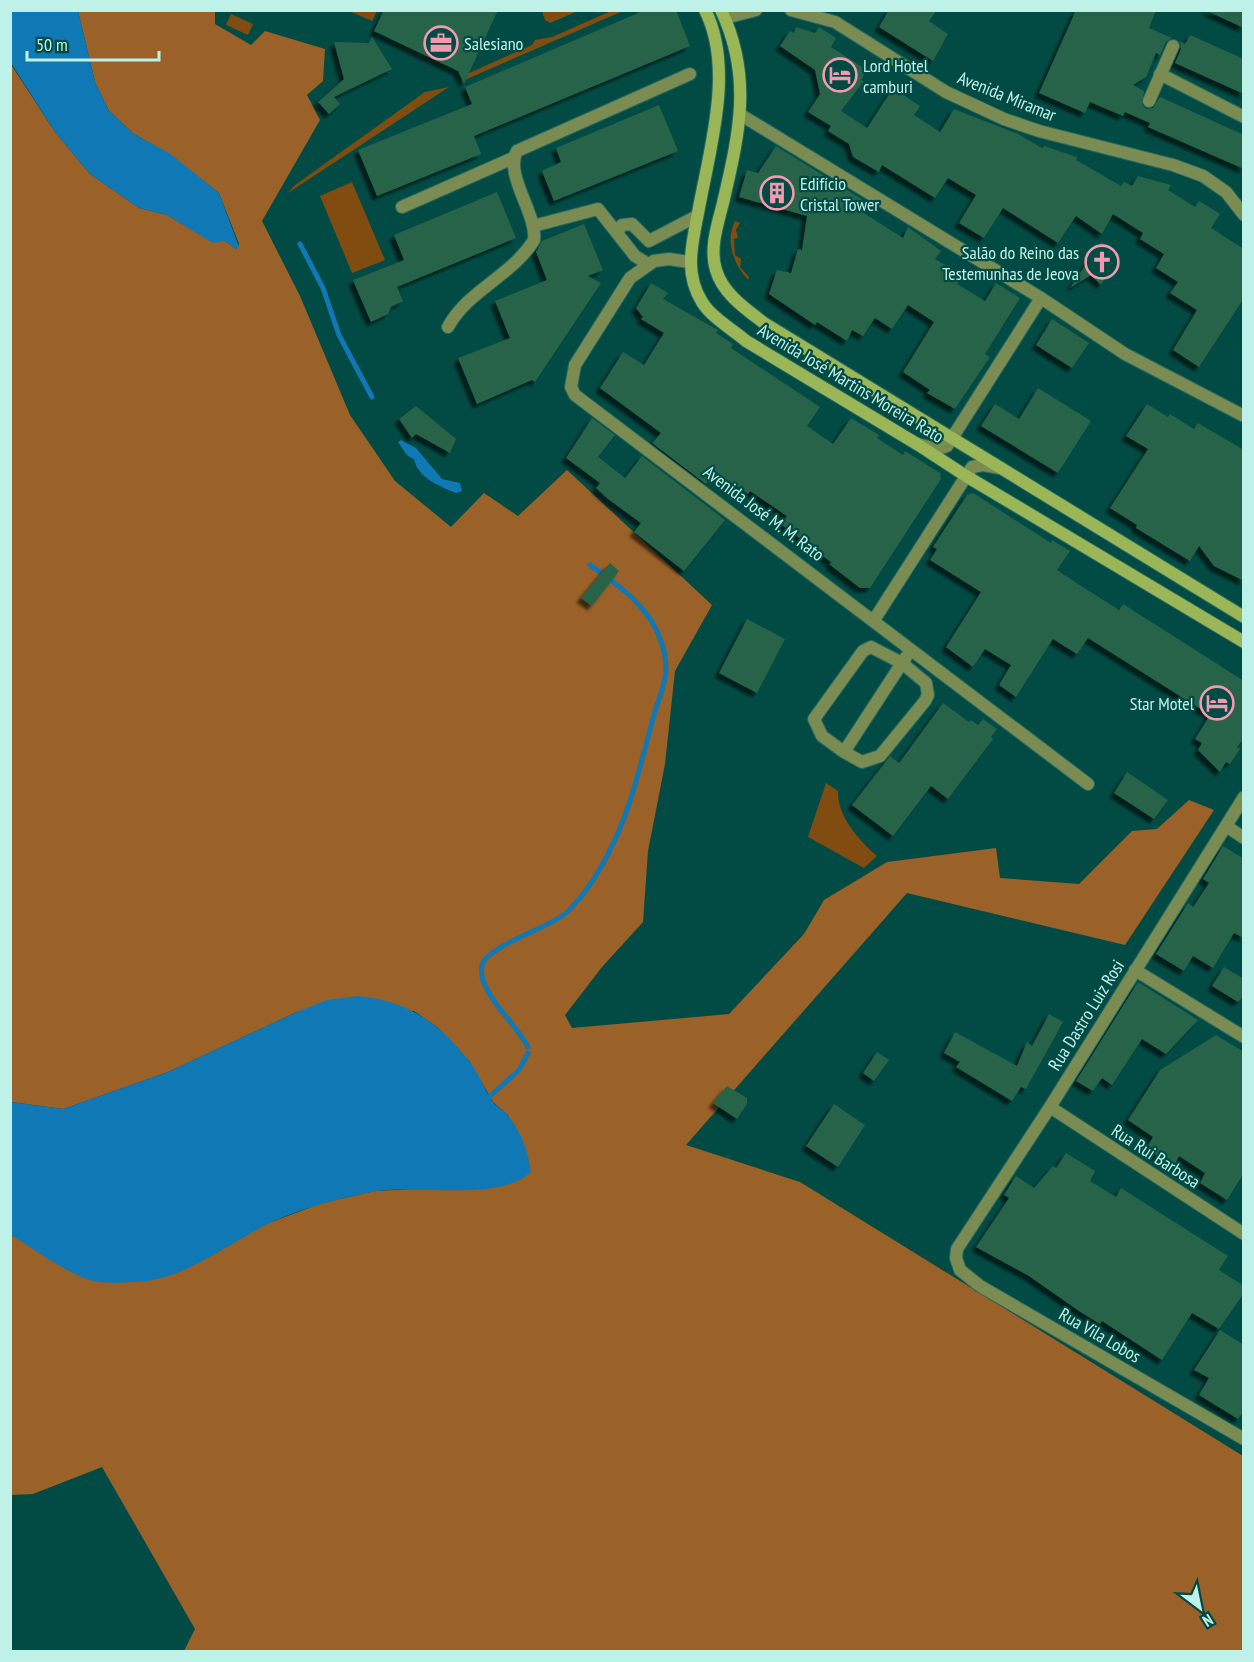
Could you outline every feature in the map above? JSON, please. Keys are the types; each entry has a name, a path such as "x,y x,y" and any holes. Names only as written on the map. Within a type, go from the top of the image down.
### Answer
{"street":[{"name":"Avenida José Martins Moreira Rato","path":"705,10 714,30 719,82 689,262 702,303 720,321 746,341 1244,642"},
{"path":"723,14 756,10"},
{"name":"Avenida Miramar","path":"791,10 835,22 946,92 1004,119 1039,131 1173,165 1203,176 1226,192 1244,215"},
{"name":"Avenida José Martins Moreira Rato","path":"723,14 738,62 741,115 716,233 714,263 722,284 740,304 765,323 1244,617"},
{"path":"1149,101 1173,46"},
{"path":"448,327 461,306 530,246 535,237 514,171 513,158 517,151 530,143 690,74"},
{"path":"1160,74 1244,117"},
{"path":"741,115 1041,298 1125,354 1244,416"},
{"path":"402,207 513,158"},
{"path":"533,226 598,209 635,256 648,264 669,259 689,262"},
{"path":"616,232 622,225 632,224 650,241 697,216"},
{"name":"Avenida José M. M. Rato","path":"648,264 630,278 575,365 571,387 575,394 1088,784"},
{"path":"918,444 938,449 947,446 1041,298"},
{"path":"873,620 972,467 983,465 1000,468"},
{"path":"871,647 902,663 926,683 928,695 880,756 862,762 822,736 814,719 863,651 871,647"},
{"path":"844,752 911,649"},
{"name":"Rua Dastro Luiz Rosi","path":"957,1249 1050,1107 1244,798"},
{"path":"1226,826 1244,838"},
{"path":"1135,970 1244,1037"},
{"name":"Rua Rui Barbosa","path":"1050,1107 1244,1234"},
{"name":"Rua Vila Lobos","path":"957,1249 957,1265 974,1282 1244,1439"}],"shaded area":[{"path":"78,11 215,11 215,24 251,45 265,31 325,49 323,81 307,95 320,120 262,221 300,296 350,415 395,481 451,527 484,493 518,516 567,470 712,605 675,671 665,764 648,851 643,922 602,967 565,1015 572,1028 729,1014 804,934 824,900 887,862 996,848 1000,878 1079,884 1132,831 1157,829 1189,800 1214,810 1125,945 907,893 686,1145 800,1182 1243,1456 1243,1651 184,1651 195,1629 102,1467 33,1494 11,1495 11,1235 91,1280 269,1223 322,1203 375,1191 434,1188 509,1116 493,1102 470,1062 437,1027 414,1011 299,1011 168,1072 63,1109 11,1102 10,63 55,132 90,174 139,208 167,215 211,241 225,241 236,249 239,244 219,193 169,154 134,134 109,111 95,82"},
{"path":"349,11 377,11 372,21"},
{"path":"542,11 578,11 550,23 545,20"},
{"path":"611,11 623,11 460,82 467,74 532,45 535,40 552,37"},
{"path":"231,14 253,24 248,35 226,25"},
{"path":"449,87 288,193 295,185 425,92"},
{"path":"352,182 385,260 352,273 320,196"},
{"path":"735,221 740,223 736,230 738,238 734,239 735,255 741,259 740,267 749,277 748,280 734,258 732,250 731,235"},
{"path":"826,783 838,791 841,809 850,827 877,856 864,868 808,837"}],"water":[{"path":"11,11 78,11 95,82 109,111 134,134 169,153 219,193 239,247 236,249 225,241 213,243 167,215 139,208 90,174 55,132 11,63"},
{"path":"401,440 416,448 442,479 460,483 462,491 456,493 425,476 416,466 414,459 398,442"},
{"path":"358,996 407,1008 446,1035 473,1066 492,1101 514,1123 524,1143 531,1172 517,1181 499,1187 478,1190 390,1190 319,1205 268,1224 204,1260 153,1280 112,1283 90,1280 60,1266 11,1235 11,1102 63,1109 168,1072 327,1000"}],"building":[{"name":"Salesiano","path":"384,10 498,10 464,84 458,71 374,31"},
{"path":"645,10 676,10 690,46 474,136 481,154 377,196 358,150 472,104 465,87"},
{"path":"889,10 937,10 929,21 948,34 933,61 879,27"},
{"path":"1076,10 1156,10 1149,28 1172,38 1166,42 1160,55 1156,53 1146,77 1133,85 1144,91 1142,105 1146,109 1153,108 1160,97 1244,135 1244,169 1148,127 1150,123 1125,112 1123,116 1090,102 1085,113 1039,93"},
{"path":"1205,10 1244,10 1244,28"},
{"path":"796,27 815,33 819,27 836,38 831,47 867,70 861,80 864,81 841,111 867,128 893,88 920,106 914,115 940,132 954,109 1018,134 1042,148 1044,146 1077,157 1076,160 1121,186 1124,182 1132,186 1138,176 1171,185 1168,190 1195,207 1199,201 1220,214 1211,228 1244,249 1244,298 1199,367 1173,350 1197,310 1170,293 1178,282 1156,268 1164,254 1140,239 1143,233 1113,214 1102,234 1076,216 1058,243 1003,208 984,238 959,223 976,195 948,178 935,198 882,165 879,172 853,157 849,144 828,131 831,126 808,112 820,94 815,70 780,46 790,31 794,33"},
{"path":"1190,35 1244,59 1244,94 1175,63 1181,49 1180,41 1185,44"},
{"path":"372,37 392,69 334,97 340,104 329,114 318,102 344,79 334,42 369,43"},
{"path":"659,105 678,151 554,201 542,171 561,162 556,148"},
{"path":"776,146 863,200 856,208 903,238 908,227 941,251 935,259 963,276 957,284 985,301 996,283 1020,298 985,354 990,357 955,409 927,393 930,390 903,372 934,322 908,305 892,329 875,318 863,336 852,330 847,341 817,322 815,325 769,294 777,270 791,273 798,249 802,250 807,216 739,197 747,170 758,173"},
{"path":"497,192 516,238 397,287 403,301 391,307 388,314 371,322 353,280 404,260 394,235"},
{"path":"584,224 603,270 588,276 601,283 535,382 532,380 477,404 458,358 510,338 495,301 547,280 536,252 542,241"},
{"name":"Salão do Reino das Testemunhas de Jeova","path":"1101,242 1120,255 1101,285 1091,275 1070,288"},
{"path":"651,283 668,293 663,299 718,330 716,333 733,344 731,348 820,407 807,426 833,444 851,418 879,435 877,438 903,455 905,451 940,473 941,479 870,588 860,588 829,564 832,563 781,524 787,516 750,491 748,494 732,483 730,486 713,473 706,484 652,443 661,433 600,388 623,352 644,365 664,333 641,319 643,317 636,308"},
{"path":"1052,319 1089,343 1072,368 1036,345"},
{"path":"1038,388 1091,421 1058,473 981,426 995,404 1019,419"},
{"path":"1147,404 1168,417 1170,414 1194,429 1198,423 1244,450 1244,581 1214,566 1199,546 1190,561 1136,528 1137,525 1110,508 1148,449 1126,436"},
{"path":"416,406 456,439 450,453 416,434 412,438 399,419"},
{"path":"592,418 615,435 598,457 625,478 642,456 725,520 684,571 634,532 641,523 608,499 596,488 600,483 566,458"},
{"path":"973,493 1051,543 1052,540 1070,551 1057,570 1119,610 1123,604 1244,681 1244,738 1237,747 1240,749 1230,764 1226,762 1220,772 1198,750 1202,743 1195,739 1210,715 1088,638 1077,654 1053,639 1016,697 999,685 1011,665 985,649 973,667 946,647 981,592 930,560 937,549 933,547 967,495"},
{"path":"610,563 619,571 592,606 581,598"},
{"path":"747,619 785,639 757,693 719,673"},
{"path":"943,703 969,722 971,720 978,725 983,719 997,729 991,737 993,739 948,799 931,786 893,836 852,805 890,756 899,763"},
{"path":"1127,772 1168,800 1154,819 1114,793"},
{"path":"1223,846 1244,859 1244,938 1234,933 1213,968 1193,956 1184,971 1156,954 1188,903 1193,907 1209,883 1203,879"},
{"path":"1224,967 1244,979 1244,995 1238,1002 1212,986"},
{"path":"1138,982 1198,1020 1166,1054 1142,1039 1112,1085 1102,1078 1093,1091 1076,1081"},
{"path":"1049,1014 1063,1022 1026,1089 1021,1087 1012,1101 956,1067 960,1062 944,1053 955,1032 1017,1066 1027,1042 1032,1046"},
{"path":"1216,1035 1244,1052 1244,1173 1227,1200 1200,1183 1205,1173 1179,1156 1174,1166 1146,1149 1153,1137 1128,1120 1160,1070"},
{"path":"877,1052 889,1060 874,1081 863,1073"},
{"path":"727,1086 747,1098 747,1104 737,1119 713,1103"},
{"path":"834,1104 865,1125 838,1167 806,1146"},
{"path":"1066,1153 1095,1171 1090,1181 1116,1197 1121,1188 1228,1256 1219,1270 1244,1286 1244,1293 1219,1329 1192,1313 1162,1360 1102,1321 1100,1324 1079,1311 1029,1276 976,1247 1009,1198 1004,1195 1016,1176 1034,1188 1053,1166 1056,1168"},
{"path":"1220,1330 1244,1345 1244,1411 1238,1419 1199,1395 1209,1378 1194,1370"}],"waterway":[{"path":"300,244 323,288 339,335 372,397"},
{"path":"528,1047 485,986 482,965 486,958 506,944 566,913 596,876 624,819 666,671 663,647 650,619 633,598 590,565"},
{"path":"486,1100 519,1070 528,1053"}],"place":[{"name":"Salesiano","path":"441,43"},
{"name":"Lord Hotel camburi","path":"840,75"},
{"name":"Edifício Cristal Tower","path":"777,193"},
{"name":"Salão do Reino das Testemunhas de Jeova","path":"1102,262"},
{"name":"Star Motel","path":"1217,703"}]}
